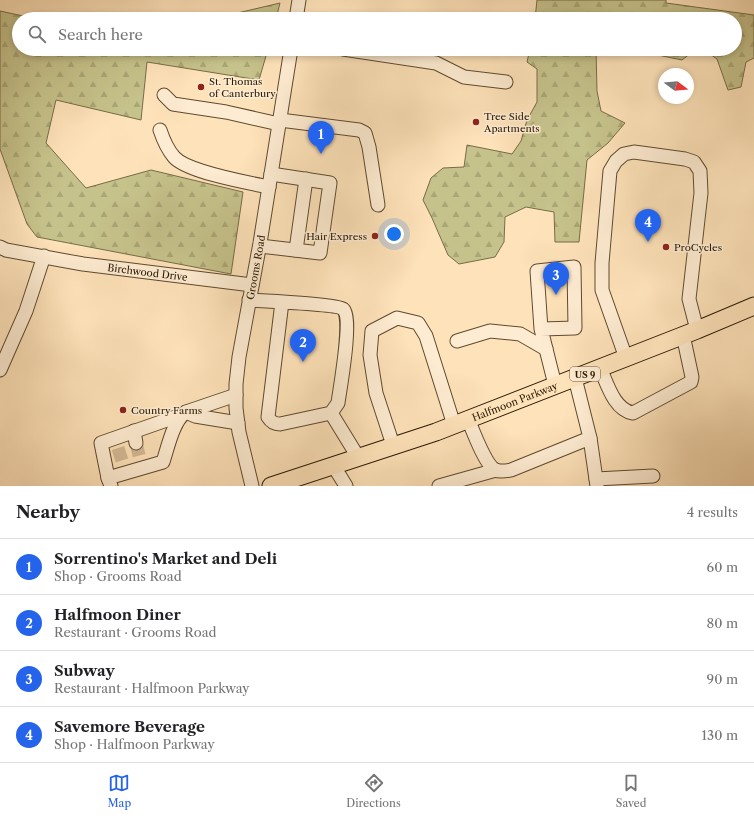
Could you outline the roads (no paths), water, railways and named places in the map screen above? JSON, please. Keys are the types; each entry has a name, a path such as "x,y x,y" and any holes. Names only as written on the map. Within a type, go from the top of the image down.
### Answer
{"main road":[{"name":"Halfmoon Parkway","path":"271,486 461,422 690,333 754,306"}],"street":[{"path":"297,12 299,0"},
{"name":"Grooms Road","path":"252,486 236,408 239,357 260,246 290,56"},
{"path":"389,56 436,63 464,77 506,82"},
{"path":"164,95 173,104 279,122 359,130 365,133 369,147 378,205"},
{"path":"160,130 174,158 184,165 236,180 269,187"},
{"path":"600,368 617,404 628,412 633,413 691,382 690,299 701,194 700,171 694,162 685,159 634,152 624,154 616,161 610,171 602,263 602,290 626,358"},
{"path":"260,246 320,253 330,183 271,174"},
{"path":"296,250 306,179"},
{"name":"Birchwood Drive","path":"0,247 6,250 83,264 252,285"},
{"path":"0,370 26,310 44,256"},
{"path":"541,329 575,328 574,267 537,271 541,329 555,385"},
{"path":"249,300 282,302 336,306 344,309 346,314 348,328 338,403 331,413 275,424 270,421 268,417 282,302"},
{"path":"394,445 376,393 370,355 372,331 397,318 418,323 426,336 461,422 488,463 496,470 504,472 511,470 590,438"},
{"path":"457,341 490,331 520,334 546,349"},
{"path":"575,378 590,438 597,483 653,476"},
{"path":"184,413 170,438 163,462 141,464 125,468 109,482 101,443 117,443 135,437 184,413 236,396"},
{"path":"184,413 238,423"},
{"path":"331,413 358,457"},
{"path":"333,465 346,486"},
{"path":"439,486 496,470"}],"tunnel":[{"path":"136,443 140,459"},
{"path":"118,448 123,464"}],"place":[{"name":"St. Thomas of Canterbury","path":"201,87"},
{"name":"Tree Side Apartments","path":"476,122"},
{"name":"Sorrentino's Market and Deli","path":"321,154"},
{"name":"Hair Express","path":"375,236"},
{"name":"Savemore Beverage","path":"648,242"},
{"name":"ProCycles","path":"666,247"},
{"name":"Subway","path":"556,295"},
{"name":"Halfmoon Diner","path":"303,362"},
{"name":"Country Farms","path":"123,410"}]}
